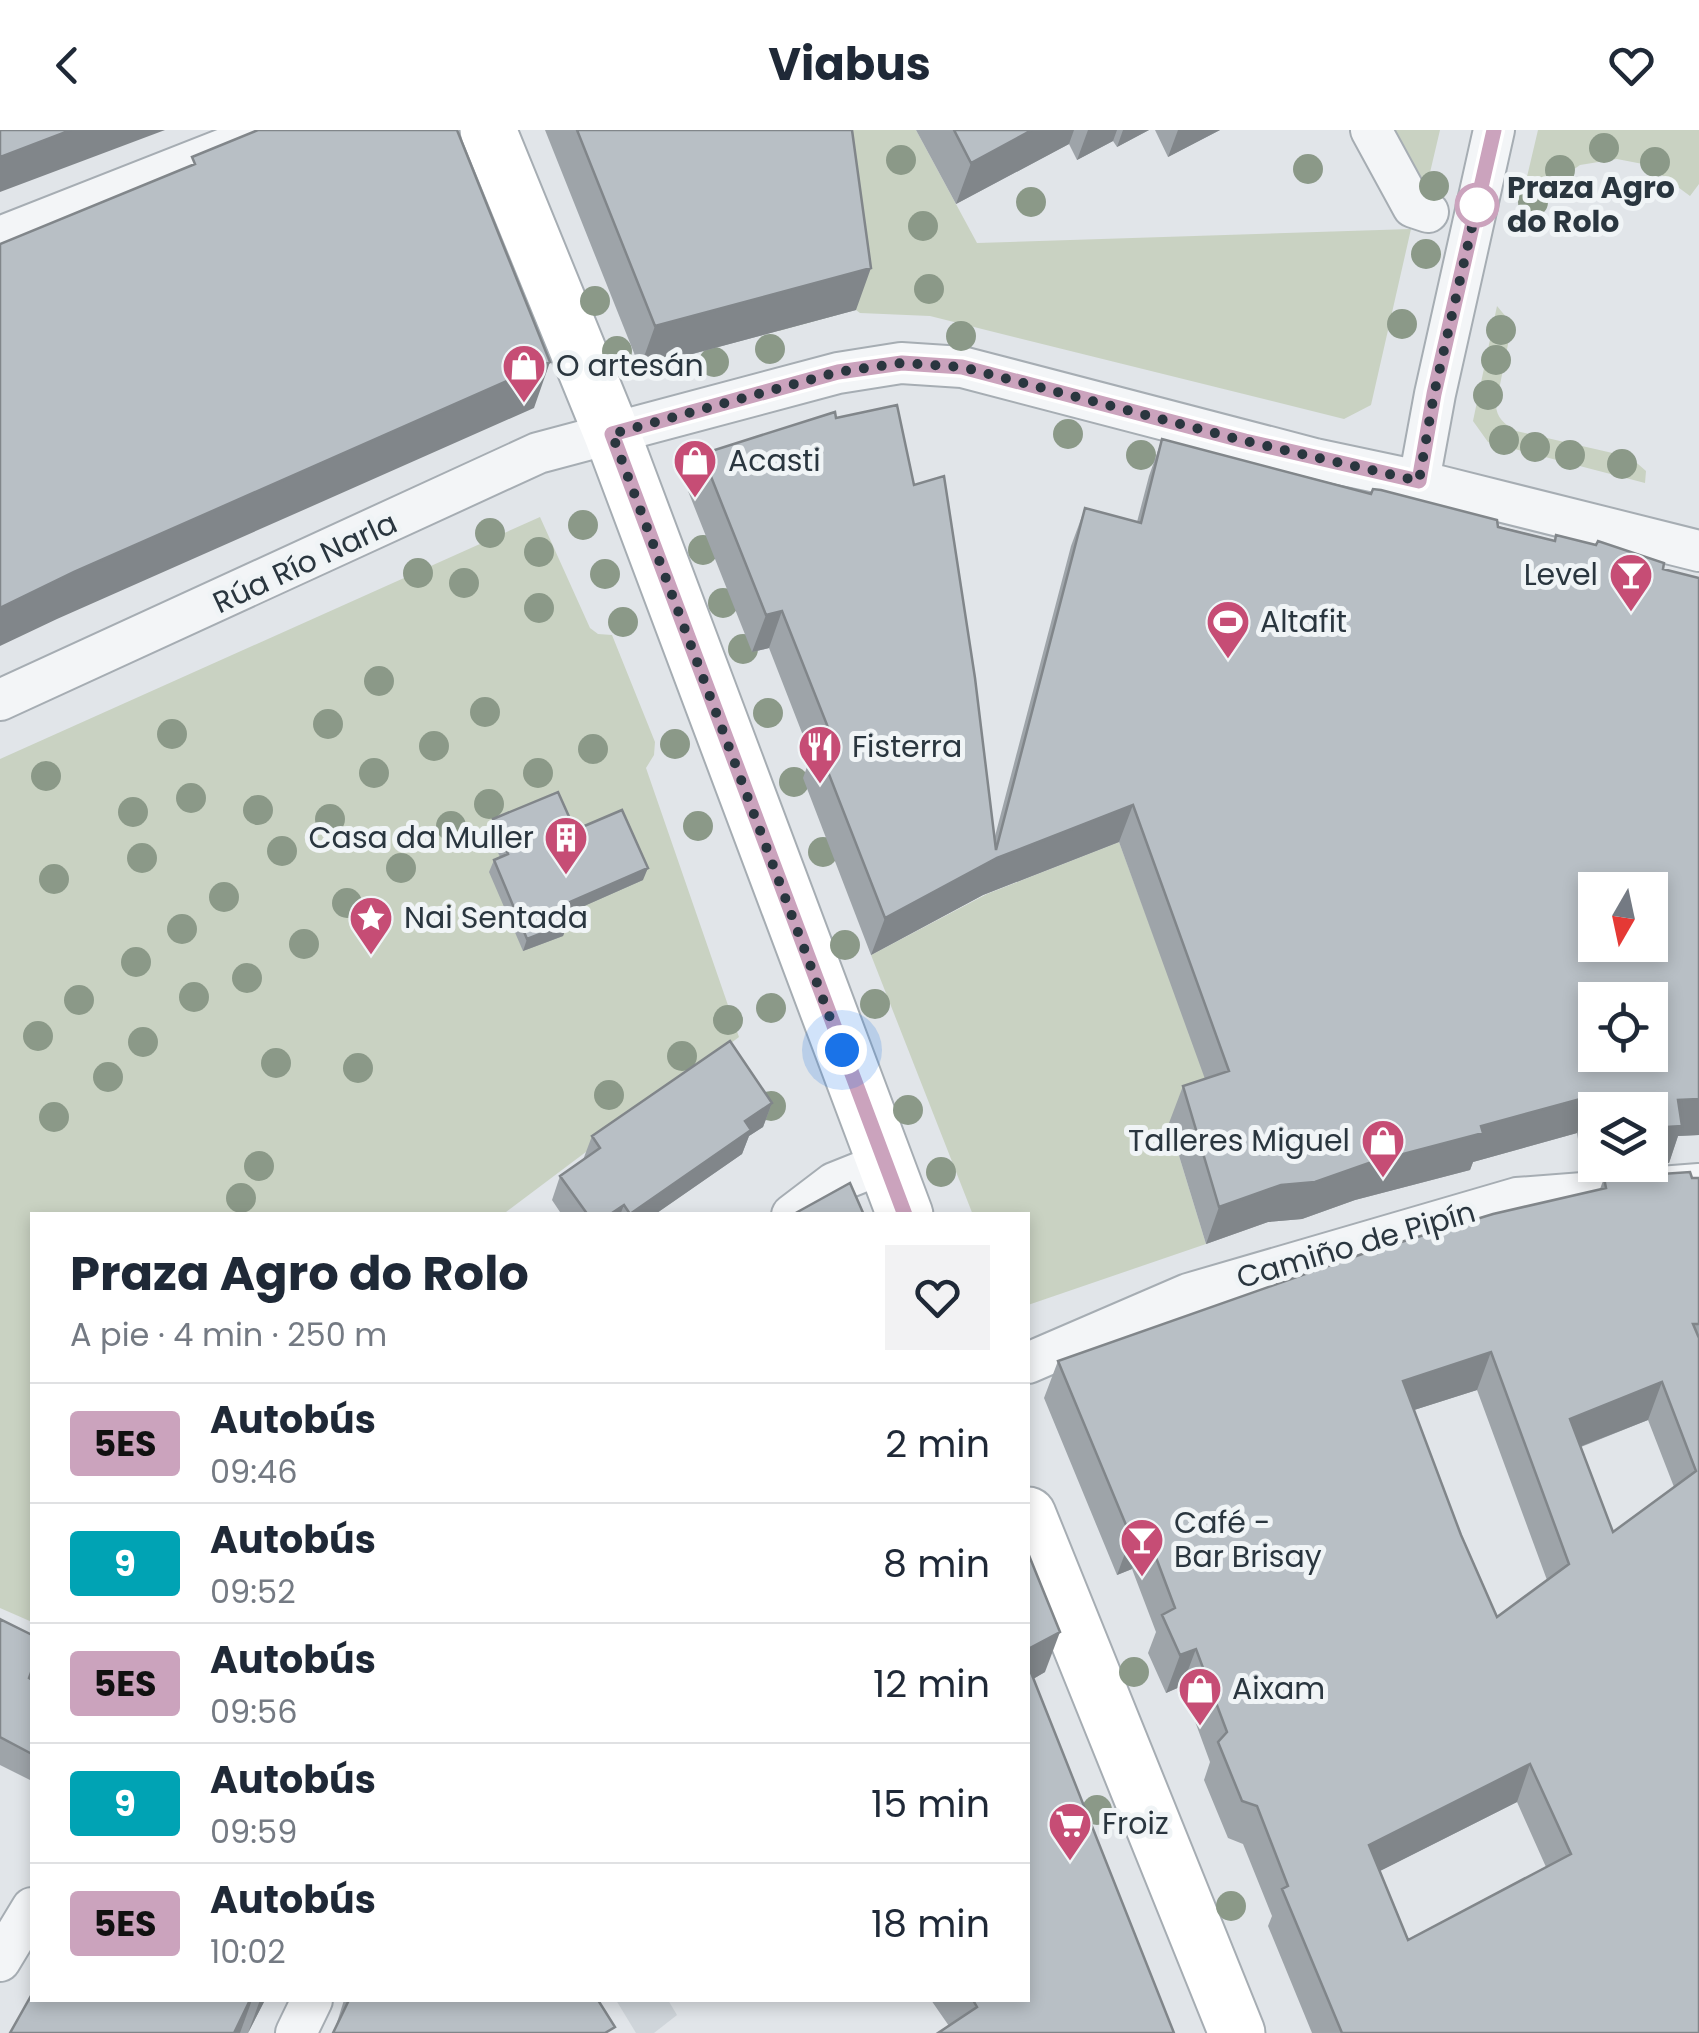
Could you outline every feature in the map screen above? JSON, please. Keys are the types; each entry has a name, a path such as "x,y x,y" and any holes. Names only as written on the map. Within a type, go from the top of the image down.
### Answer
{"street":[{"path":"0,236 272,130"},
{"path":"488,130 612,434 904,1212"},
{"path":"1370,130 1413,208 1428,212"},
{"path":"1419,481 1434,394 1494,130"},
{"name":"Rúa Río Narla","path":"0,700 538,453 838,372 902,363 962,367 1298,454 1699,551"},
{"path":"796,1212 834,1183 884,1163"},
{"name":"Camiño de Pipín","path":"1030,1362 1188,1294 1517,1198 1699,1184"},
{"path":"1030,1521 1237,2033"},
{"path":"0,1961 30,1911"},
{"path":"296,2033 311,2002"}],"shaded area":[{"path":"617,2002 669,2002 677,2015 654,2033 636,2033"}],"green space":[{"path":"830,130 916,130 977,243 1411,229 1371,405 1344,419 930,316 860,313 856,310 845,241 837,315 779,331 771,306"},
{"path":"1384,130 1440,130 1424,198"},
{"path":"1538,130 1699,130 1699,184 1690,196 1648,165 1617,159 1580,165 1556,182 1531,231 1514,232"},
{"path":"1497,306 1512,324 1496,405 1502,420 1516,431 1630,457 1646,471 1645,483 1488,442 1473,421"},
{"path":"540,517 590,628 598,634 612,635 655,742 654,755 646,768 739,1037 506,1212 30,1212 30,1621 0,1608 0,759"},
{"path":"1119,842 1217,1107 1169,1123 1206,1244 1030,1304 1030,1212 972,1212 871,955 987,894"}],"building":[{"path":"0,130 71,130 0,157"},
{"path":"258,130 457,130 550,362 0,608 0,244 195,164 192,157"},
{"path":"577,130 852,130 871,268 655,326"},
{"path":"954,130 1032,130 971,163"},
{"path":"897,405 914,485 944,476 996,850 1085,508 1141,523 1162,439 1371,494 1373,489 1381,490 1497,520 1498,527 1555,541 1556,535 1596,545 1598,541 1664,563 1663,569 1699,578 1699,1099 1678,1100 1682,1126 1668,1127 1668,1092 1578,1092 1578,1100 1481,1126 1483,1133 1369,1163 1315,1182 1281,1185 1219,1207 1183,1086 1229,1071 1133,805 997,858 885,918 816,741 831,735 782,611 766,615 702,454 835,412 836,418"},
{"name":"Casa da Muller","path":"558,792 575,830 622,810 648,868 561,906 568,923 527,939 494,860 508,854 493,819"},
{"path":"730,1041 772,1103 745,1121 751,1130 633,1212 624,1205 614,1212 586,1212 560,1176 600,1148 592,1136"},
{"path":"1690,1172 1692,1178 1699,1178 1699,1324 1693,1324 1699,1338 1699,2033 1342,2033 1282,1889 1288,1886 1257,1806 1242,1801 1218,1742 1227,1732 1196,1649 1180,1655 1162,1615 1175,1608 1146,1531 1131,1537 1058,1361 1365,1253 1493,1214 1606,1188 1605,1182 1668,1182 1668,1174","holes":["1491,1352 1569,1564 1497,1617 1461,1535 1403,1381","1662,1382 1696,1471 1613,1532 1570,1419","1530,1764 1571,1854 1408,1940 1369,1845"]},
{"path":"850,1183 863,1212 797,1212"},
{"path":"1030,1558 1060,1632 1030,1648"},
{"path":"0,1619 30,1634 30,1753 0,1737"},
{"path":"1030,1670 1174,2033 938,2033 977,2007 974,2002 1030,2002"},
{"path":"30,1998 30,2002 249,2002 234,2033 10,2033"},
{"path":"348,2002 599,2002 615,2027 605,2033 333,2033"}],"bus line":[{"name":"5ES","path":"904,1212 612,434 838,372 902,363 962,367 1315,459 1419,481 1434,394 1494,130"}],"place":[{"name":"Praza Agro do Rolo","path":"1477,205"},
{"name":"O artesán","path":"524,404"},
{"name":"Acasti","path":"695,499"},
{"name":"Level","path":"1631,613"},
{"name":"Altafit","path":"1228,660"},
{"name":"Fisterra","path":"820,785"},
{"name":"Casa da Muller","path":"566,876"},
{"name":"Nai Sentada","path":"371,956"},
{"name":"Talleres Miguel","path":"1383,1179"},
{"name":"Café - Bar Brisay","path":"1142,1578"},
{"name":"Aixam","path":"1200,1727"},
{"name":"Froiz","path":"1070,1862"}],"route":[{"path":"842,1050 612,434 838,372 902,363 962,367 1315,459 1419,481 1434,394 1477,205"}]}
